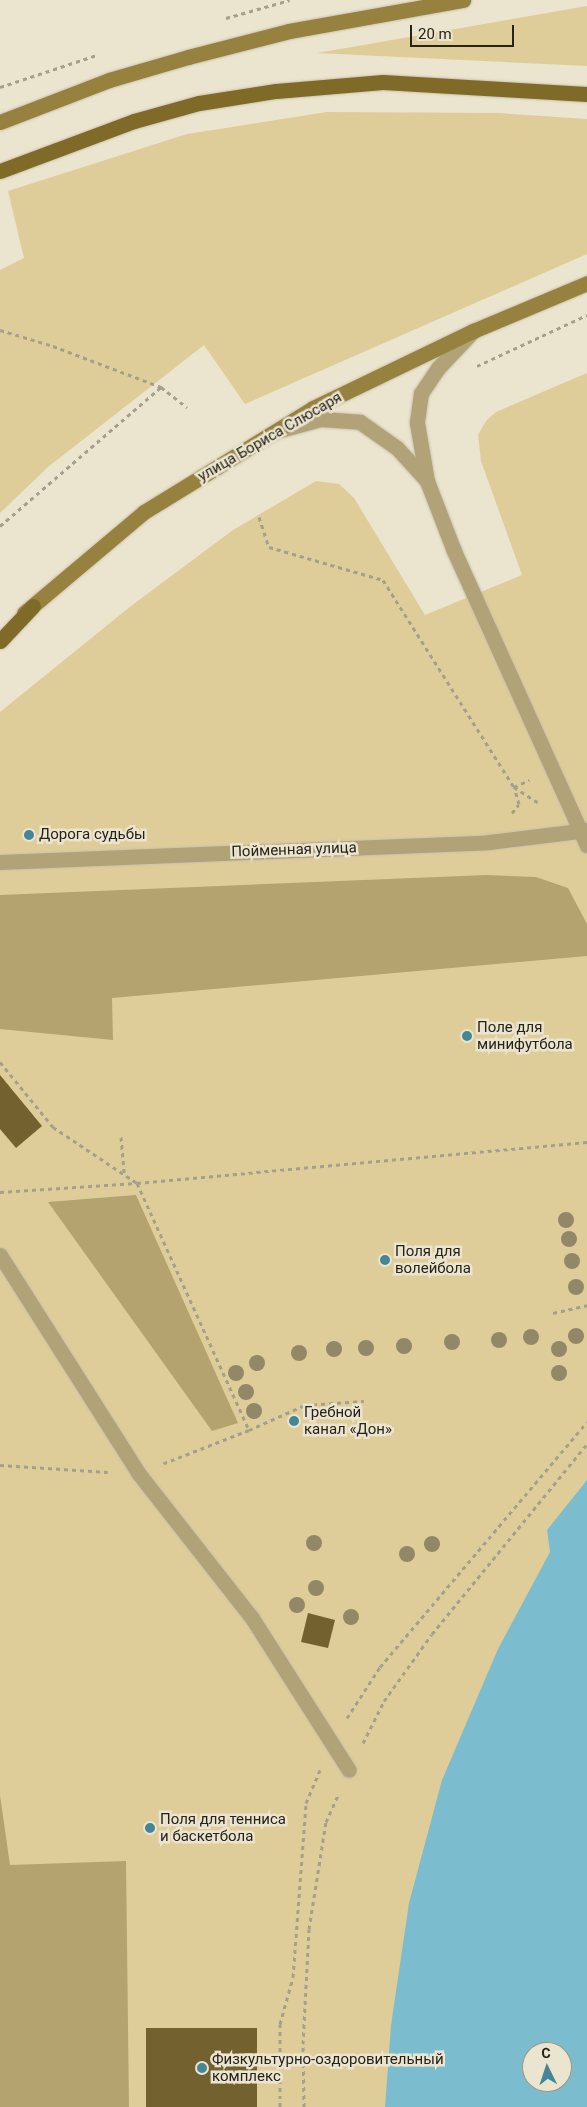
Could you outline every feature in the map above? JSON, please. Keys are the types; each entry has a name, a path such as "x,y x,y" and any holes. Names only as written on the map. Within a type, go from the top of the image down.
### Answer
{"main road":[{"path":"0,122 99,84 188,57 289,31 463,0"},
{"path":"0,170 134,121 199,103 276,90 383,82 587,94"},
{"name":"улица Бориса Слюсаря","path":"0,634 144,512 313,408 474,332 587,283"},
{"path":"0,641 33,606"}],"street":[{"path":"474,332 438,368 421,393 417,423 427,481 454,551 583,830 587,846"},
{"path":"272,433 321,419 360,422 397,448 427,481"},
{"name":"Пойменная улица","path":"0,862 489,842 583,830"},
{"path":"0,1255 139,1474 252,1618 349,1770"}],"path":[{"path":"475,367 587,315"},
{"path":"0,330 53,346 161,387 187,407"},
{"path":"0,526 161,387"},
{"path":"259,516 269,548 383,580 514,787 583,830"},
{"path":"0,1062 53,1127 137,1183 249,1430"},
{"path":"121,1137 124,1175"},
{"path":"0,1192 137,1183 587,1142"},
{"path":"553,1313 587,1305"},
{"path":"0,1465 139,1474 306,1406 364,1401"},
{"path":"280,2107 280,2024 293,1977 306,1803 331,1742 380,1667 587,1422"},
{"path":"304,2107 303,2044 309,1928 326,1822 349,1770 384,1701 432,1634 587,1444"}],"shaded area":[{"path":"587,6 587,66 317,53"},
{"path":"327,112 498,113 587,119 587,254 245,404 204,345 48,467 0,513 0,270 24,258 8,191 187,134"},
{"name":"Гребной канал «Дон»","path":"587,373 587,2107 0,2107 0,712 131,606 233,530 316,481 339,484 354,498 425,615 522,575 481,461 478,435 486,421 496,412"},
{"path":"486,875 536,877 568,888 587,924 587,956 112,998 113,1040 0,1029 0,895"},
{"path":"136,1195 238,1423 212,1431 48,1202"},
{"path":"0,1795 10,1865 126,1861 129,2107 0,2107"}],"water":[{"path":"587,1480 587,2107 385,2107 391,2025 409,1903 442,1780 498,1649 550,1552 547,1530"}],"building":[{"path":"0,1075 42,1126 16,1148 0,1129"},
{"path":"308,1613 335,1620 328,1648 301,1642"},
{"name":"Физкультурно-оздоровительный комплекс","path":"146,2028 257,2028 257,2107 146,2107"}],"place":[{"name":"Дорога судьбы","path":"29,835"},
{"name":"Поле для минифутбола","path":"467,1036"},
{"name":"Поля для волейбола","path":"385,1260"},
{"name":"Гребной канал «Дон»","path":"294,1421"},
{"name":"Поля для тенниса и баскетбола","path":"150,1828"},
{"name":"Физкультурно-оздоровительный комплекс","path":"202,2068"}]}
